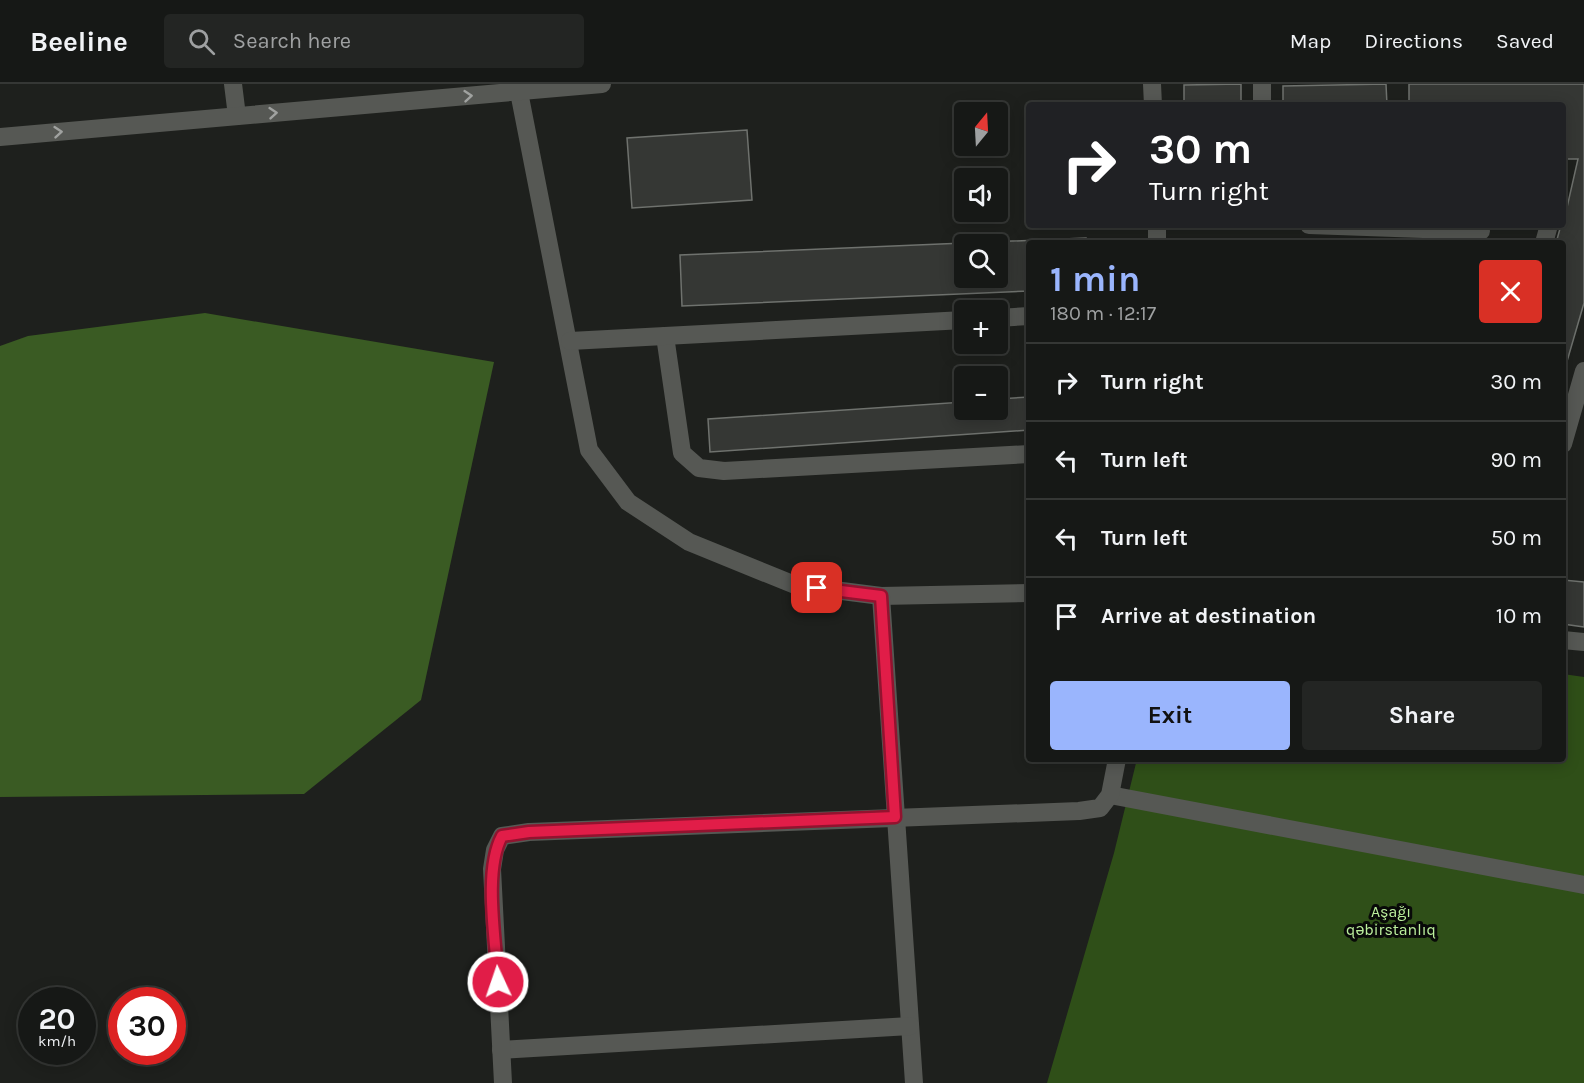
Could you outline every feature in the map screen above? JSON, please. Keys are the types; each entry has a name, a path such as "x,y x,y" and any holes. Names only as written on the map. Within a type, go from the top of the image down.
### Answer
{"street":[{"path":"233,84 237,116"},
{"path":"0,137 602,84"},
{"path":"1152,84 1153,102"},
{"path":"1262,84 1262,102"},
{"path":"519,92 590,450 628,502 689,542 795,585 881,596 1026,593"},
{"path":"1395,228 1481,231"},
{"path":"1008,317 1026,316"},
{"path":"570,341 954,321"},
{"path":"665,336 682,453 699,468 724,471 1026,454"},
{"path":"1566,434 1584,371"},
{"path":"881,596 914,1083"},
{"path":"1566,640 1584,642"},
{"path":"503,1083 492,869 495,850 502,836 541,831 1079,811 1100,808 1110,795 1116,762"},
{"path":"1110,795 1584,885"},
{"path":"501,1050 910,1026"}],"green space":[{"path":"205,313 494,362 421,700 304,794 0,797 0,346 28,336"},
{"name":"Aşağı qəbirstanlıq","path":"1566,674 1584,677 1584,1083 1047,1083 1114,853 1136,762 1566,762"}],"building":[{"path":"1241,84 1241,102 1184,102 1184,85"},
{"path":"1386,84 1387,102 1283,102 1283,86"},
{"path":"1409,84 1584,84 1584,303 1566,365 1566,240 1557,240 1560,228 1566,228 1566,212 1578,159 1566,159 1566,102 1409,102"},
{"path":"747,130 752,200 632,208 627,138"},
{"path":"1086,238 1086,240 1038,240"},
{"path":"1008,241 1026,241 1026,291 682,306 680,255 954,244 954,288 1008,288"},
{"path":"1026,397 1026,430 710,452 708,419 954,403 954,420 1008,420 1008,398"},
{"path":"1566,580 1584,582 1584,627 1566,624"}],"route":[{"path":"498,982 492,869 495,850 502,836 529,832 895,817 881,596 817,588"}]}
